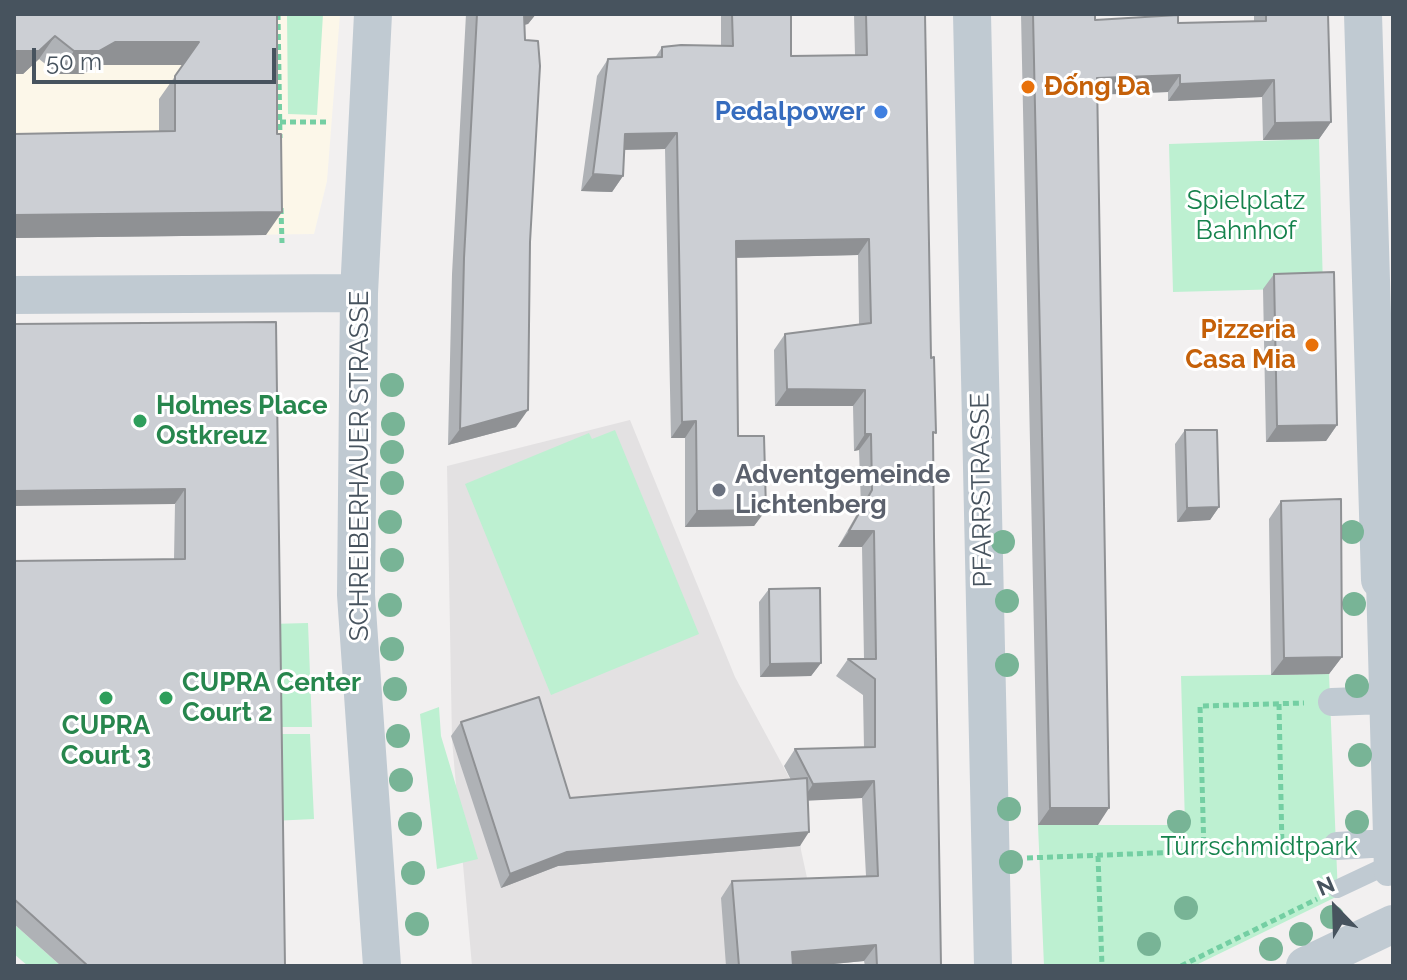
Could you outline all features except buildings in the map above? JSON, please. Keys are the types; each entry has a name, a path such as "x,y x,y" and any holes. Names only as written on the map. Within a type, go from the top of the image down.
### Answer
{"street":[{"name":"SCHREIBERHAUER STRASSE","path":"373,14 359,293 356,595 382,966"},
{"name":"PFARRSTRASSE","path":"972,14 993,966"},
{"path":"1337,846 1388,860 1363,14"},
{"path":"14,295 359,293"},
{"path":"1332,702 1384,700"},
{"path":"1305,966 1393,924"}],"lane":[{"path":"1337,889 1388,860"}],"path":[{"path":"278,14 280,152"},
{"path":"280,122 328,122"},
{"path":"281,198 282,243"},
{"path":"1204,853 1200,706 1332,702"},
{"path":"1279,704 1282,848"},
{"path":"1027,858 1337,846"},
{"path":"1098,856 1102,966"},
{"path":"1181,966 1337,889"}],"shaded area":[{"path":"14,14 340,14 327,181 314,234 14,238"},
{"path":"630,420 735,677 797,792 801,850 826,966 472,966 452,740 447,466"}],"green space":[{"path":"287,14 323,14 317,115 288,114"},
{"name":"Spielplatz Bahnhof","path":"1319,139 1323,288 1173,292 1169,144"},
{"path":"615,430 699,634 551,695 465,484 589,433 592,439"},
{"path":"308,623 312,727 271,727 270,624"},
{"name":"Türrschmidtpark","path":"1329,674 1338,896 1194,966 1044,966 1038,825 1185,825 1181,676"},
{"path":"439,707 441,736 478,859 437,869 420,714"},
{"path":"271,734 310,734 314,819 272,821"},
{"path":"14,924 61,966 28,966 14,954"}],"place":[{"name":"Đống Đa","path":"1028,87"},
{"name":"Pedalpower","path":"881,112"},
{"name":"Pizzeria Casa Mia","path":"1312,345"},
{"name":"Holmes Place Ostkreuz","path":"140,421"},
{"name":"Adventgemeinde Lichtenberg","path":"719,490"},
{"name":"CUPRA Court 3","path":"106,698"},
{"name":"CUPRA Center Court 2","path":"166,698"}]}
